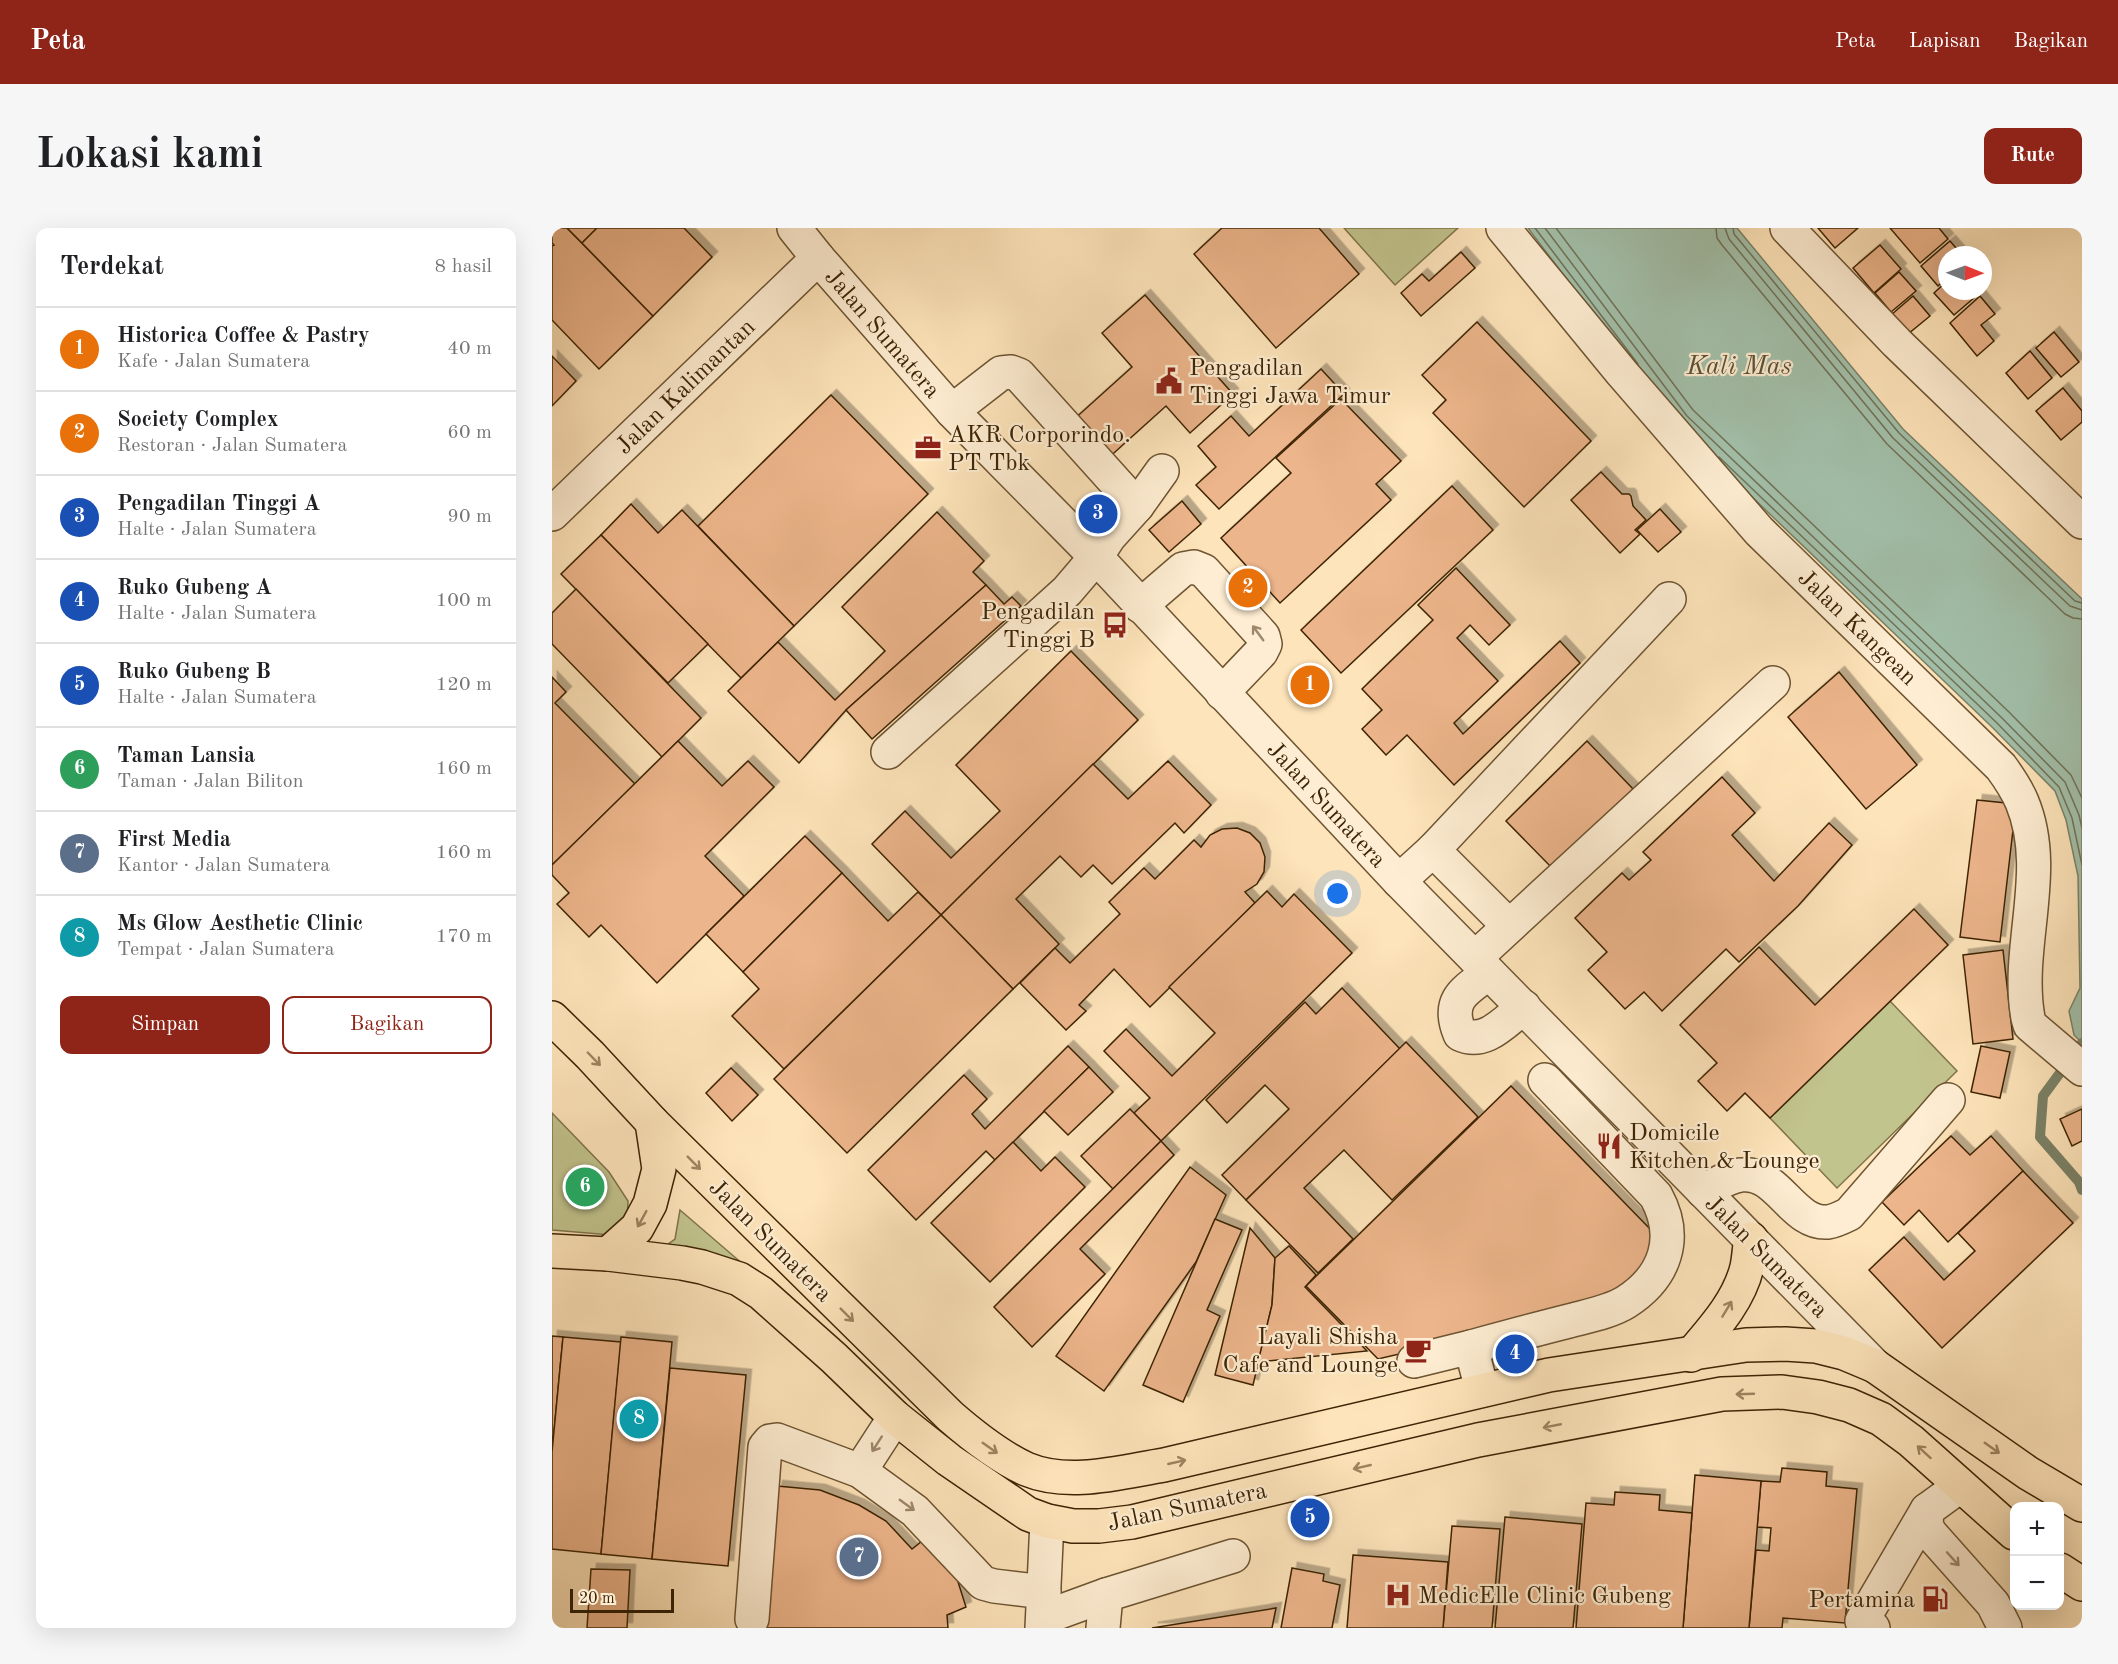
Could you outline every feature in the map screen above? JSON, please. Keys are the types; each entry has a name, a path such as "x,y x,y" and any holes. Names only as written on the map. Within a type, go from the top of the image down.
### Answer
{"highway":[{"name":"Jalan Sumatera","path":"552,1018 652,1122 950,1416 1001,1456 1029,1470 1059,1476 1088,1476 1164,1465 1549,1375 1746,1345 1785,1344 1816,1346 1844,1353 1875,1366 2028,1473 2082,1505"},
{"path":"608,1254 637,1228 653,1194 659,1169 652,1122"},
{"path":"1691,1355 1715,1327 1738,1289 1746,1269 1751,1239"},
{"name":"Jalan Sumatera","path":"552,1251 608,1254 702,1267 739,1279 761,1293 834,1358 895,1417 949,1460 1028,1514 1047,1521 1073,1526 1132,1522 1489,1438 1711,1396 1772,1392 1818,1397 1849,1405 1881,1419 1911,1441 2010,1530"},
{"path":"2064,1573 2082,1584"}],"street":[{"name":"Jalan Sumatera","path":"794,228 952,411 1096,557 1399,881 1875,1366"},
{"name":"Jalan Kangean","path":"1503,228 1622,373 1759,531 2001,766 2023,804 2031,836 2032,889 2026,948 2027,1013 2030,1025 2081,1068"},
{"path":"1787,228 1897,343 2082,522"},
{"name":"Jalan Kalimantan","path":"552,514 818,258"},
{"path":"952,411 1001,373 1011,372 1019,375 1137,506"},
{"path":"888,752 1067,591 1096,557 1109,537 1137,506 1162,471"},
{"path":"1140,606 1183,569 1194,567 1204,571 1263,636 1265,644 1262,652 1222,693"},
{"path":"1399,881 1433,850 1669,599"},
{"path":"1524,1007 1485,1037 1470,1038 1460,1034 1455,1021 1456,1003 1509,926 1773,683"},
{"path":"1433,850 1509,926"},
{"path":"1414,1361 1598,1313 1624,1303 1643,1289 1656,1274 1664,1258 1668,1239 1667,1223 1663,1208 1656,1196 1538,1077 1558,1043"},
{"path":"1656,1196 1692,1180 1752,1175 1767,1182 1804,1215 1818,1221 1829,1222 1850,1214 1948,1100"},
{"path":"1472,1347 1482,1390"},
{"path":"860,1471 895,1417"},
{"path":"752,1619 766,1443 777,1440 860,1471 915,1511 983,1583 994,1586 1043,1612 1233,1556"},
{"path":"1873,1628 1862,1621 1926,1510 1960,1486"},
{"path":"1926,1510 1926,1525 1930,1533 1993,1604 2005,1628"},
{"path":"1043,1612 1047,1521"},
{"path":"1103,1628 1106,1595"}],"green space":[{"path":"1344,228 1458,228 1395,285"},
{"path":"1890,1001 1957,1071 1837,1188 1770,1118"},
{"path":"552,1113 609,1172 628,1201 627,1224 611,1235 552,1230"},
{"path":"680,1210 744,1265 657,1252 675,1239"}],"water":[{"name":"Kali Mas","path":"1528,228 1737,228 1903,429 2082,599 2082,1043 2074,1035 2069,1011 2080,988 2078,876 2066,820 2055,791 1993,728 1677,425"}],"building":[{"path":"552,228 567,228 653,316 599,369 552,320 552,246 554,245"},
{"path":"567,228 597,228 582,243"},
{"path":"597,228 684,228 712,257 653,316 582,243"},
{"path":"1222,228 1319,228 1359,274 1276,348 1194,254"},
{"path":"1818,228 1858,228 1835,248"},
{"path":"1890,228 1939,228 1948,239 1920,263"},
{"path":"1950,241 1954,246 1944,246"},
{"path":"1880,245 1901,269 1874,293 1853,268"},
{"path":"1938,251 1938,286 1921,266"},
{"path":"1461,252 1475,268 1421,316 1401,293 1422,274 1429,281"},
{"path":"1899,272 1916,291 1891,312 1875,293"},
{"name":"Pengadilan Tinggi Jawa Timur","path":"1145,295 1233,394 1190,433 1166,406 1105,461 1071,422 1132,367 1102,333"},
{"path":"1913,296 1930,316 1908,334 1891,315"},
{"path":"1940,300 1972,300 1954,315"},
{"path":"1976,300 1983,300 1995,314 1981,325 1994,341 1977,356 1950,323"},
{"path":"1477,322 1591,441 1524,507 1433,413 1446,400 1422,375"},
{"path":"2054,332 2079,362 2061,377 2036,348"},
{"path":"2030,351 2052,378 2028,399 2006,373"},
{"path":"552,356 576,381 552,406"},
{"path":"1321,369 1344,394 1219,509 1196,485 1216,467 1198,446 1231,416 1249,436"},
{"path":"2063,388 2082,411 2082,422 2061,440 2036,411"},
{"path":"831,395 928,494 794,626 698,526"},
{"path":"1341,399 1401,461 1376,484 1391,500 1280,603 1221,538 1291,473 1276,458"},
{"path":"1601,472 1622,494 1631,496 1633,506 1646,520 1635,530 1640,534 1620,553 1571,500"},
{"path":"1452,486 1493,530 1341,673 1301,630"},
{"path":"1182,501 1201,524 1169,552 1149,530"},
{"path":"631,504 658,533 682,510 794,626 741,678 601,535"},
{"path":"1660,509 1681,532 1658,552 1637,530"},
{"path":"937,512 984,561 973,572 986,585 846,710 799,763 728,691 778,642 835,700 885,651 842,607"},
{"path":"601,535 708,644 668,683 561,574"},
{"path":"1456,568 1510,625 1489,645 1470,625 1457,638 1498,681 1454,723 1463,734 1560,641 1580,663 1454,785 1407,735 1386,755 1362,729 1382,710 1362,689 1433,620 1418,605"},
{"path":"986,585 1004,604 1012,597 1021,606 872,739 846,710"},
{"path":"576,589 701,718 662,757 552,644 552,613"},
{"path":"1071,651 1138,720 941,915 872,844 905,811 951,858 1000,811 956,765"},
{"path":"1839,672 1917,765 1866,809 1788,717"},
{"path":"552,677 566,692 555,703 635,784 552,865"},
{"path":"678,741 722,786 748,761 774,787 705,856 744,896 657,983 601,925 589,937 557,904 569,893 552,875 552,865"},
{"path":"1587,741 1635,791 1554,870 1506,821"},
{"path":"1168,761 1211,805 1184,833 1175,823 1112,884 1093,865 1081,877 1060,856 1016,899 1059,944 1013,989 941,915 1093,764 1128,799"},
{"path":"1722,777 1755,813 1732,835 1774,881 1829,823 1852,845 1798,906 1739,962 1726,949 1662,1011 1644,992 1625,1009 1588,970 1607,952 1575,918 1622,873 1629,880 1651,860 1643,852"},
{"path":"1977,800 2016,804 2000,942 1960,937"},
{"path":"1237,828 1250,833 1260,843 1265,857 1264,872 1257,884 1245,892 1255,903 1150,1007 1114,969 1079,1005 1086,1011 1066,1030 1020,983 1055,948 1070,963 1120,914 1109,902 1144,868 1155,879 1194,840 1201,847 1210,835 1222,829"},
{"path":"805,836 842,873 743,972 706,934"},
{"path":"842,873 888,921 918,892 941,915 784,1069 732,1016 759,989 743,972"},
{"path":"1267,891 1282,907 1294,894 1352,953 1161,1141 1134,1113 1150,1098 1104,1051 1126,1029 1172,1076 1215,1033 1169,987"},
{"path":"1914,909 1948,945 1770,1118 1745,1093 1727,1111 1698,1081 1717,1063 1680,1025 1759,947 1815,1005"},
{"path":"941,915 1013,989 847,1153 774,1079"},
{"path":"2003,950 2013,1039 1973,1044 1963,955"},
{"path":"1342,988 1400,1049 1246,1200 1222,1175 1289,1109 1265,1085 1227,1123 1206,1100 1305,1002 1316,1014"},
{"path":"1406,1042 1478,1117 1392,1200 1344,1150 1304,1188 1353,1239 1318,1273 1246,1200"},
{"path":"1068,1046 1089,1067 995,1160 986,1151 916,1220 868,1170 964,1075 987,1099 972,1114 985,1129"},
{"path":"1981,1046 2010,1052 2000,1098 1971,1092"},
{"path":"1089,1067 1113,1092 1068,1135 1044,1111"},
{"path":"731,1068 758,1095 732,1121 706,1093"},
{"path":"1511,1086 1652,1231 1646,1268 1610,1305 1378,1359 1306,1286"},
{"path":"1130,1109 1161,1141 1113,1189 1081,1156"},
{"path":"2082,1109 2082,1141 2072,1146 2060,1119"},
{"path":"1951,1136 1970,1155 1991,1136 2023,1171 1948,1242 1919,1210 1904,1225 1882,1202"},
{"path":"1161,1141 1174,1155 1080,1249 1105,1274 1032,1347 994,1307"},
{"path":"1013,1142 1041,1171 1055,1157 1085,1187 990,1282 931,1223"},
{"path":"1190,1167 1226,1195 1196,1262 1104,1391 1056,1356"},
{"path":"2023,1171 2073,1223 1942,1348 1869,1270 1904,1237 1944,1280 1975,1251 1958,1233"},
{"path":"1215,1219 1242,1230 1207,1310 1220,1316 1183,1402 1143,1385"},
{"path":"1250,1228 1275,1258 1272,1305 1253,1385 1215,1375"},
{"path":"1289,1246 1316,1275 1305,1287 1367,1351 1258,1362 1272,1305 1275,1258"},
{"path":"552,1336 563,1337 552,1452"},
{"path":"563,1337 621,1342 601,1554 552,1549 552,1452"},
{"path":"621,1337 672,1342 652,1559 601,1554"},
{"path":"670,1368 746,1375 728,1566 652,1559"},
{"path":"1782,1468 1827,1472 1826,1486 1857,1489 1845,1623 1783,1618 1782,1628 1749,1628 1756,1550 1769,1551 1771,1528 1757,1527 1761,1481 1780,1482"},
{"path":"1695,1475 1761,1481 1749,1628 1683,1628"},
{"path":"777,1486 820,1490 859,1505 886,1521 912,1549 931,1534 953,1566 966,1607 947,1615 948,1628 764,1628"},
{"path":"1615,1492 1660,1495 1659,1510 1692,1513 1683,1628 1576,1628 1586,1503 1614,1505"},
{"path":"1505,1517 1582,1524 1573,1628 1495,1628"},
{"path":"1452,1526 1500,1529 1492,1628 1443,1628"},
{"name":"MedicElle Clinic Gubeng","path":"1353,1555 1448,1562 1443,1628 1347,1628"},
{"path":"1292,1568 1324,1574 1323,1581 1340,1585 1332,1628 1281,1628"},
{"path":"591,1569 630,1570 627,1628 587,1628"},
{"path":"1276,1608 1272,1628 1152,1628"}],"waterway":[{"path":"2082,1043 2043,1096 2040,1137 2079,1182 2082,1190"}],"place":[{"name":"Pengadilan Tinggi Jawa Timur","path":"1169,381"},
{"name":"AKR Corporindo. PT Tbk","path":"928,448"},
{"name":"Pengadilan Tinggi A","path":"1098,514"},
{"name":"Society Complex","path":"1248,588"},
{"name":"Pengadilan Tinggi B","path":"1115,625"},
{"name":"Historica Coffee & Pastry","path":"1310,685"},
{"name":"Domicile Kitchen & Lounge","path":"1609,1146"},
{"name":"Taman Lansia","path":"585,1187"},
{"name":"Layali Shisha Cafe and Lounge","path":"1418,1350"},
{"name":"Ruko Gubeng A","path":"1515,1354"},
{"name":"Ms Glow Aesthetic Clinic","path":"639,1419"},
{"name":"Ruko Gubeng B","path":"1310,1518"},
{"name":"First Media","path":"859,1557"},
{"name":"MedicElle Clinic Gubeng","path":"1398,1595"},
{"name":"Pertamina","path":"1935,1599"}]}
